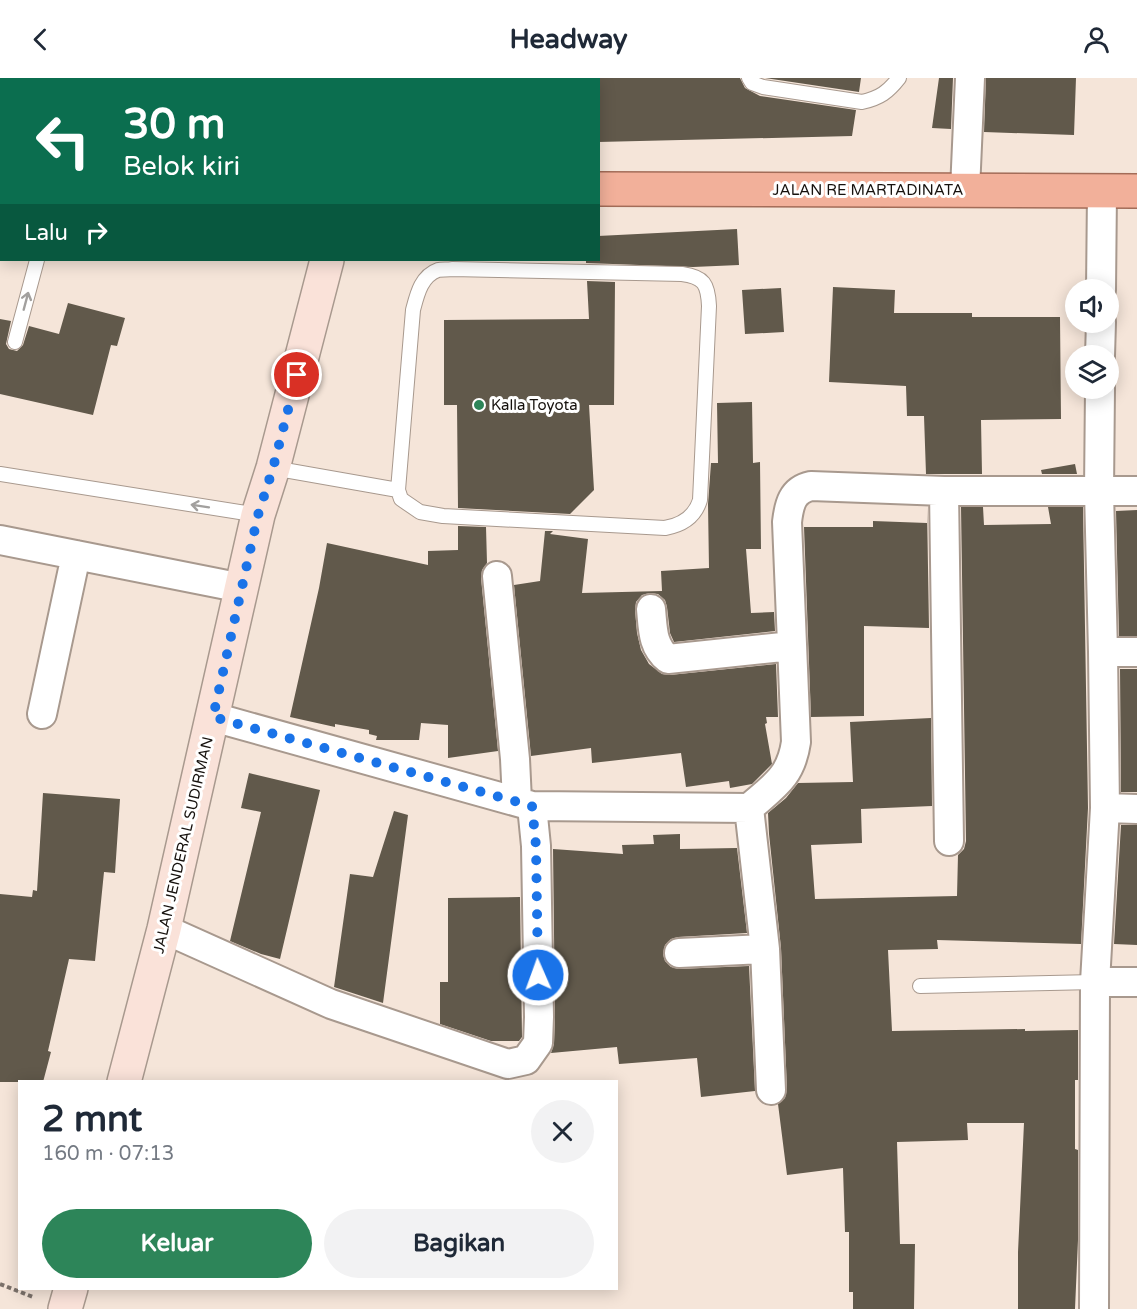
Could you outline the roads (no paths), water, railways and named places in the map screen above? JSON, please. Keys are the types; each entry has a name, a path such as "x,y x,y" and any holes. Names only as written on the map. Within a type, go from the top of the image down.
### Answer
{"highway":[{"name":"JALAN RE MARTADINATA","path":"600,189 1137,191"}],"main road":[{"name":"JALAN JENDERAL SUDIRMAN","path":"125,1080 164,929 258,515 273,468 327,261"},
{"path":"65,1309 70,1290"}],"street":[{"path":"965,190 970,78"},
{"path":"1101,279 1102,192"},
{"path":"1094,1309 1095,982 1105,808 1099,491 1100,399"},
{"path":"213,717 525,803 749,808 788,772 796,742 788,522 789,505 802,488 811,486 944,491 1137,491"},
{"path":"944,491 949,841"},
{"path":"0,540 242,588"},
{"path":"42,714 76,555"},
{"path":"164,929 332,1004 508,1065 526,1060 538,1043 536,846 515,759 497,576"},
{"path":"651,609 654,641 660,652 668,659 792,646"},
{"path":"1103,652 1137,652"},
{"path":"749,808 765,949 771,1090"},
{"path":"1105,808 1137,809"},
{"path":"679,953 765,949"},
{"path":"1095,982 1137,982"}],"lane":[{"path":"749,78 752,83 763,87 862,102 883,95 899,78"},
{"path":"15,342 37,261"},
{"path":"437,270 682,274 694,276 703,281 707,288 709,306 700,500 698,509 683,523 665,528 443,516 420,512 401,499 398,490 413,310 418,291 425,280 437,270"},
{"path":"273,468 398,490"},
{"path":"0,474 258,515"},
{"path":"920,986 1095,982"}],"place":[{"name":"Kalla Toyota","path":"479,405"}]}
